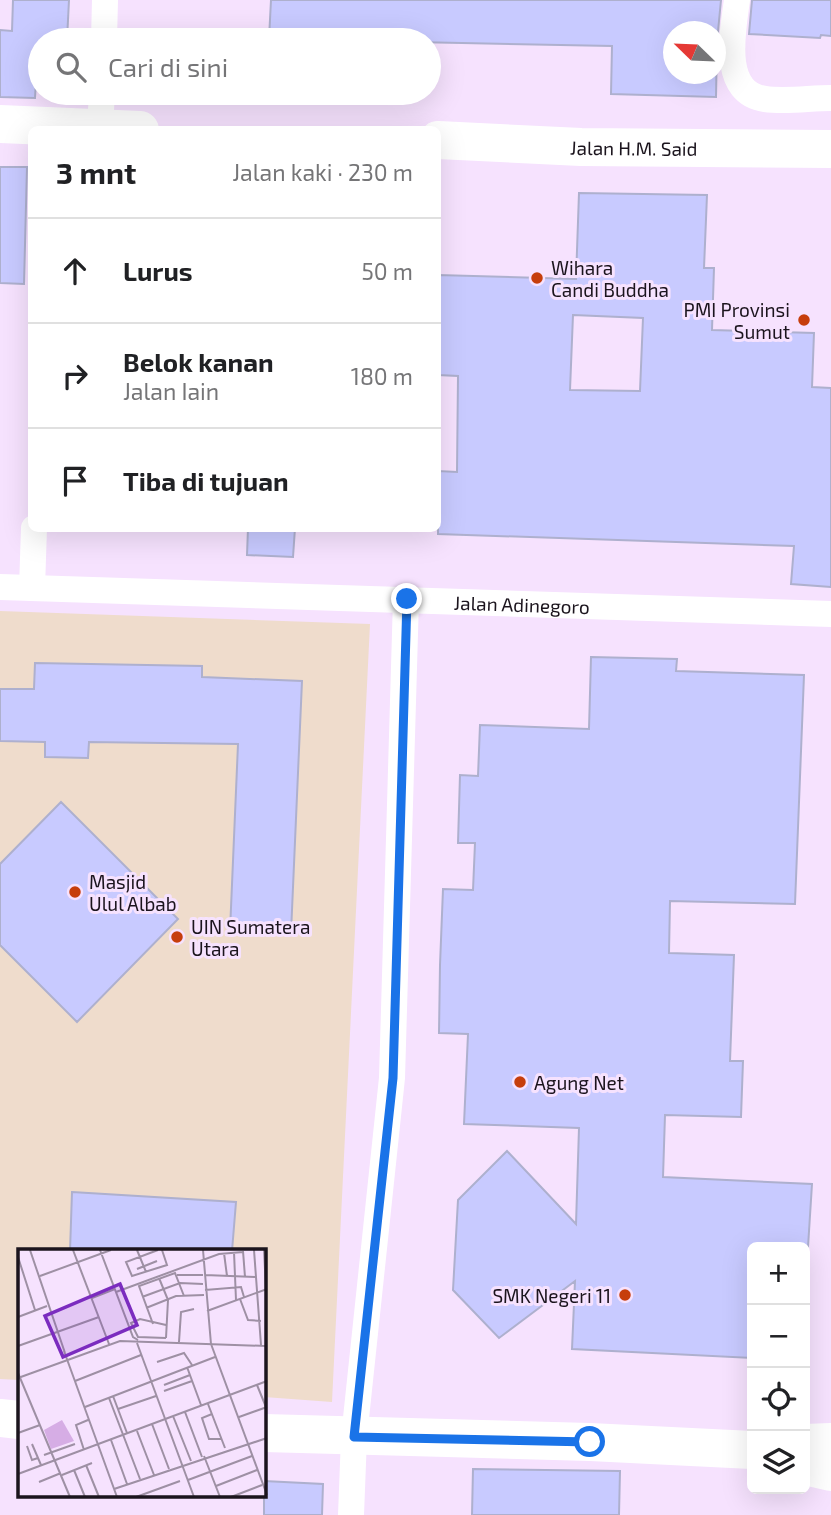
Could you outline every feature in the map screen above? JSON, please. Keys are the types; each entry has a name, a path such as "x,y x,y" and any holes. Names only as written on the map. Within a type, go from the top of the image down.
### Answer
{"main road":[{"path":"49,126 101,110 132,126"},
{"path":"0,124 31,126"},
{"name":"Jalan H.M. Said","path":"441,140 581,147 831,149"},
{"path":"0,1418 18,1420"},
{"path":"266,1433 590,1442 747,1451"},
{"path":"810,1443 831,1442"},
{"path":"810,1467 831,1472"}],"street":[{"path":"104,28 105,0"},
{"path":"737,0 732,56 738,78 751,94 765,99 831,98"},
{"path":"32,588 34,532"},
{"name":"Jalan Adinegoro","path":"0,587 831,614"},
{"path":"351,1515 354,1437 393,1078 407,599"}],"shaded area":[{"name":"UIN Sumatera Utara","path":"0,611 370,624 332,1402 266,1397 266,1249 18,1249 18,1380 0,1379"}],"building":[{"path":"13,0 69,0 68,28 28,28 28,98 0,97 0,30 12,31"},
{"path":"271,0 721,0 719,21 663,21 663,84 716,84 716,97 611,94 612,46 441,43 441,28 270,28"},
{"path":"752,0 831,0 831,36 821,35 820,38 749,34"},
{"path":"0,167 27,167 24,284 0,283"},
{"path":"579,193 707,195 704,268 714,268 712,330 814,333 812,387 831,388 831,587 791,584 794,546 438,534 441,532 441,471 457,472 458,376 441,375 441,275 576,279","holes":["573,315 643,318 640,391 570,390"]},
{"path":"248,532 295,532 293,557 247,555"},
{"path":"591,657 677,659 676,671 804,675 795,904 670,901 669,953 734,955 730,1061 743,1061 741,1117 665,1115 663,1177 812,1184 808,1242 747,1242 747,1358 572,1349 575,1281 499,1338 453,1290 458,1200 507,1151 576,1224 579,1128 464,1124 468,1034 439,1033 443,889 473,890 475,843 458,843 460,775 478,776 480,725 589,729"},
{"path":"35,663 202,666 202,677 302,681 291,933 230,931 238,744 89,742 88,758 45,757 45,742 0,741 0,689 34,689"},
{"name":"Masjid Ulul Albab","path":"61,802 178,919 77,1022 0,945 0,864"},
{"path":"72,1192 236,1202 232,1249 70,1249"},
{"path":"473,1469 620,1471 619,1515 472,1515"},
{"path":"266,1481 323,1484 322,1515 264,1515"}],"place":[{"name":"Wihara Candi Buddha","path":"537,278"},
{"name":"PMI Provinsi Sumut","path":"804,320"},
{"name":"Masjid Ulul Albab","path":"75,892"},
{"name":"UIN Sumatera Utara","path":"177,937"},
{"name":"Agung Net","path":"520,1082"},
{"name":"SMK Negeri 11","path":"625,1295"}],"route":[{"path":"407,599 393,1078 354,1437 590,1442"}]}
